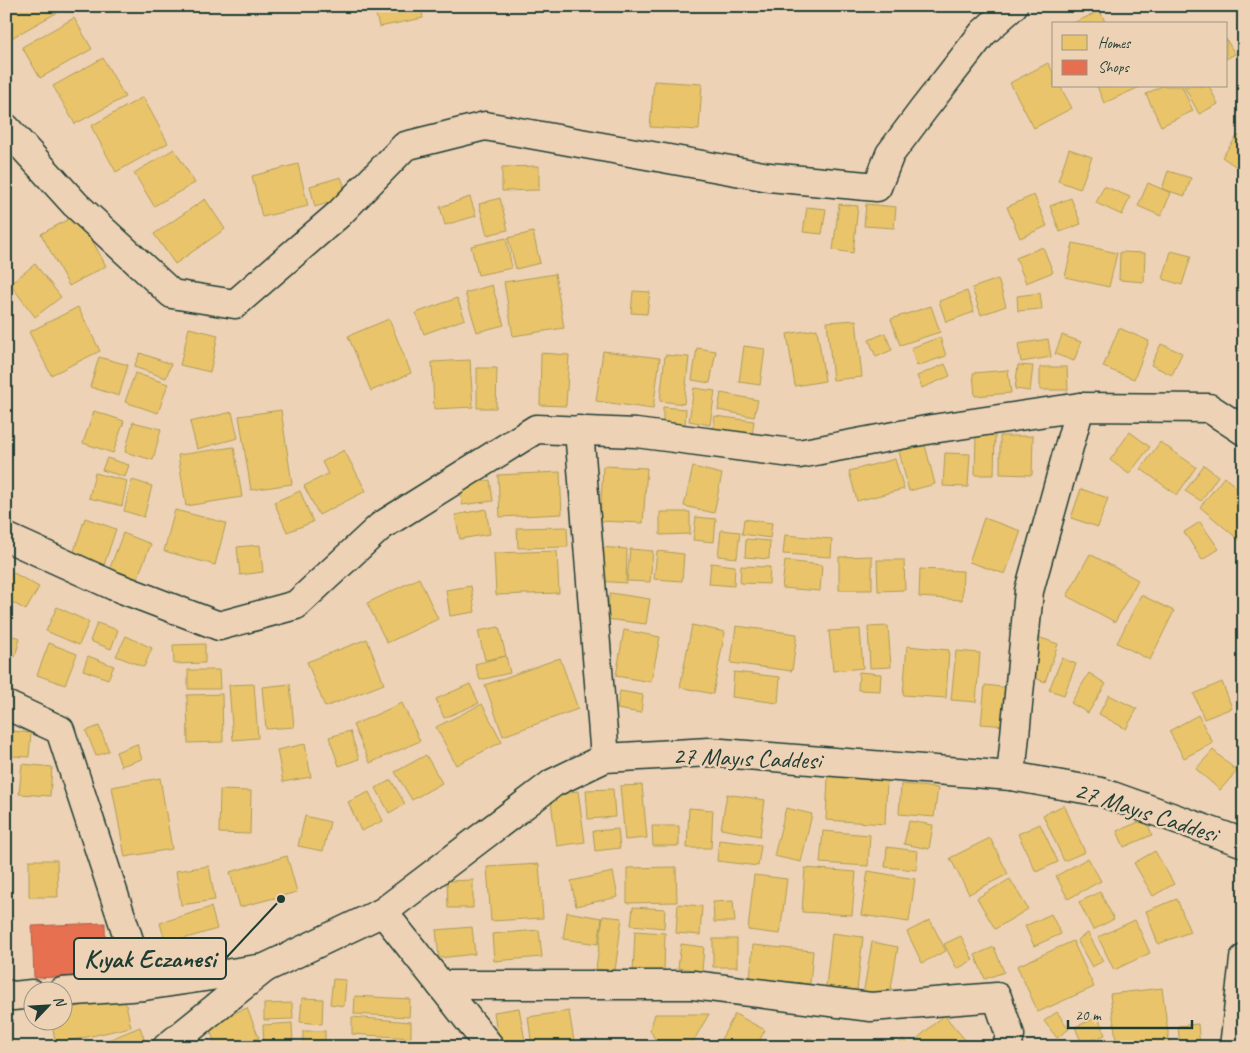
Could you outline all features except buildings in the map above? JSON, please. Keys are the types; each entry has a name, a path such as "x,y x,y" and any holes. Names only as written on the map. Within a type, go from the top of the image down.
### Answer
{"street":[{"path":"6,128 75,204 172,294 234,304 339,214 405,146 485,126 769,177 877,187 890,154 923,110 983,34 1013,6"},
{"path":"1011,776 1029,591 1080,407"},
{"path":"6,536 114,586 219,626 296,606 381,526 536,429 636,433 799,454 932,429 1080,407 1209,408 1244,431"},
{"path":"580,430 605,758"},
{"path":"6,705 60,730 144,986"},
{"name":"27 Mayıs Caddesi","path":"72,991 144,986 265,968 383,912 553,783 605,758 709,752 1011,776 1101,792 1244,844"},
{"path":"383,912 490,1047"},
{"path":"1234,1047 1244,960"},
{"path":"167,1047 265,968"},
{"path":"441,985 693,985 871,1007 997,997 1010,1035 1006,1047"},
{"path":"6,994 13,996 22,995"}],"place":[{"name":"Kıyak Eczanesi","path":"281,899"}]}
